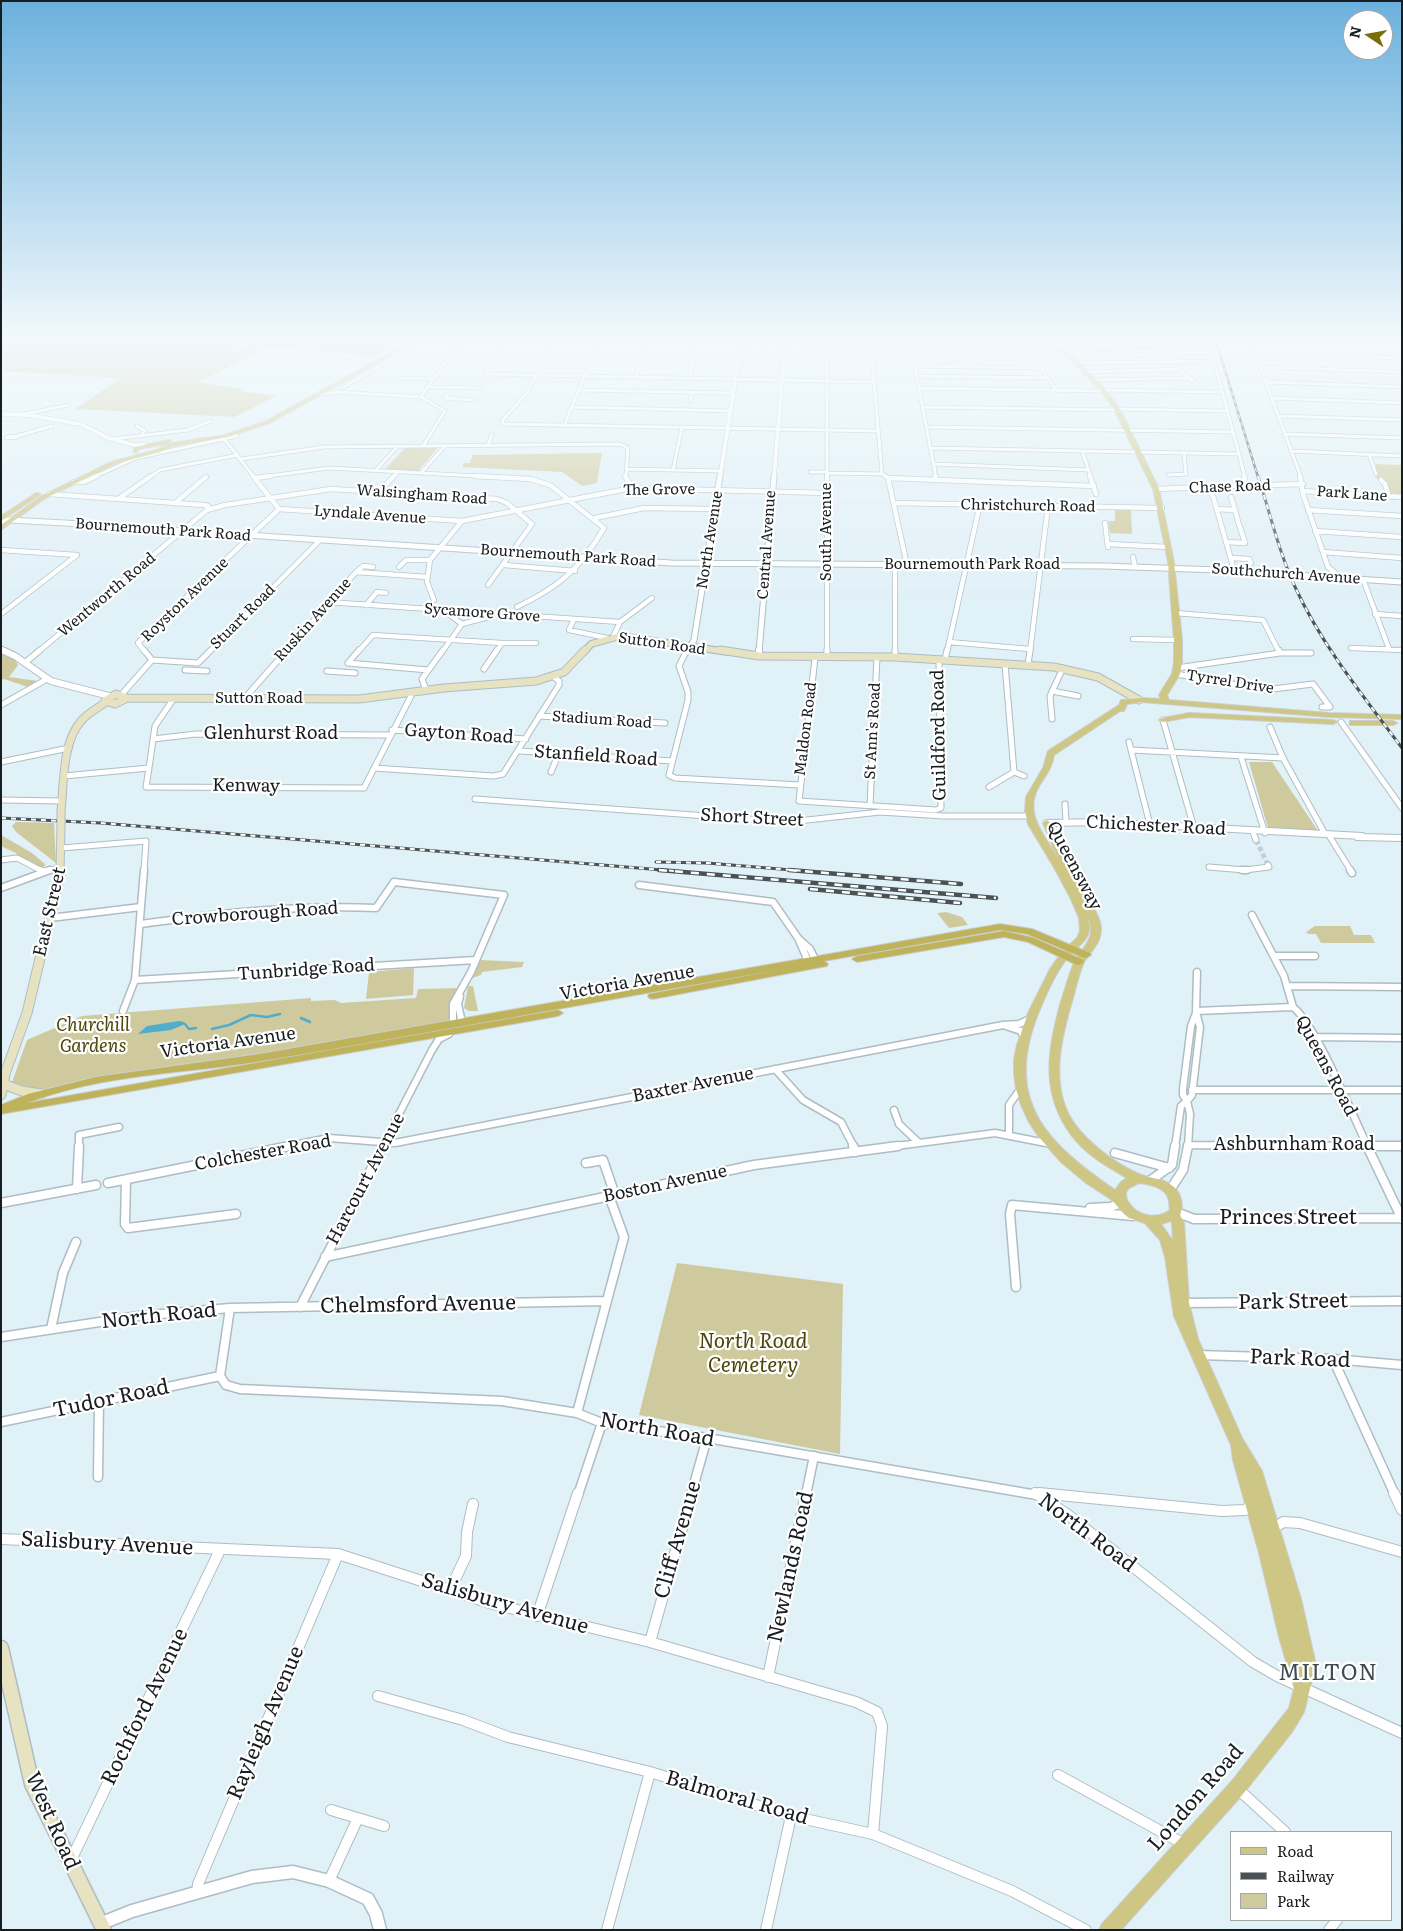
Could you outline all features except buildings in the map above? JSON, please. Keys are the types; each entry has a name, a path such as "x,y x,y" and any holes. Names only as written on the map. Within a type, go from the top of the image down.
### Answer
{"highway":[{"name":"Victoria Avenue","path":"1,1110 41,1094 163,1070 260,1058 459,1028 1000,928 1029,932 1067,952"},
{"name":"Victoria Avenue","path":"812,963 827,963 1004,934 1031,940 1082,958"},
{"name":"Victoria Avenue","path":"1,1110 426,1037 459,1028"}],"main road":[{"path":"1,528 7,519 42,492 144,445 213,436 239,428"},
{"path":"7,519 49,494 116,462 164,448 235,434 251,428"},
{"path":"1128,430 1156,489 1162,508 1171,567 1178,640 1176,671 1163,695 1167,702"},
{"path":"156,444 164,448"},
{"path":"136,450 148,453"},
{"name":"Sutton Road","path":"108,699 124,696 359,699 426,690 536,681 554,677 564,672 591,644 610,637 633,637 759,656 815,658 895,657 1063,668 1098,677 1139,700"},
{"path":"1117,687 1122,695 1121,707"},
{"name":"Sutton Road","path":"108,699 115,704 124,696"},
{"name":"East Street","path":"1,1095 27,1012 61,868 61,811 69,748 78,725 108,699"},
{"path":"1121,707 1129,701 1139,700 1326,718 1341,722 1402,723"},
{"name":"East Street","path":"91,713 115,704"},
{"name":"Queensway","path":"1121,707 1060,745 1049,756 1049,764 1033,790 1029,816 1035,831 1052,856 1083,918 1084,934 1067,952 1046,984 1032,1018 1020,1057 1021,1088 1031,1115 1051,1144 1086,1178 1121,1202 1130,1212 1145,1218"},
{"path":"1163,720 1179,715 1326,718 1402,717"},
{"name":"Queensway","path":"1046,823 1083,901 1095,919 1096,937 1092,948 1082,958 1054,1053 1053,1075 1058,1100 1071,1124 1088,1145 1098,1155 1138,1180"},
{"path":"3,1084 22,1091 41,1094"},
{"path":"1121,1202 1120,1191 1122,1187 1138,1180 1151,1180 1170,1190 1176,1199 1175,1213 1166,1219 1145,1218"},
{"name":"London Road","path":"1108,1930 1237,1788 1296,1712 1308,1665 1273,1528 1255,1471 1236,1441 1192,1341 1183,1303 1178,1223 1175,1213"},
{"name":"London Road","path":"1145,1218 1168,1245 1178,1313 1183,1328 1192,1341"},
{"name":"London Road","path":"1236,1441 1242,1473 1253,1504 1292,1662 1302,1686"},
{"name":"West Road","path":"1,1648 32,1784 69,1864 103,1926"}],"street":[{"path":"16,436 39,428"},
{"path":"80,428 125,443 144,445"},
{"path":"140,428 145,431 142,434"},
{"path":"111,439 142,434 158,435 193,428"},
{"path":"423,446 434,428"},
{"path":"673,470 682,428"},
{"name":"North Avenue","path":"690,647 694,640 728,428"},
{"path":"734,428 878,431 883,474"},
{"path":"926,428 936,479"},
{"path":"1001,428 1233,432"},
{"path":"1232,428 1245,479 1240,486"},
{"path":"1284,428 1303,484 1308,510 1329,568 1342,578"},
{"name":"Central Avenue","path":"759,656 778,429"},
{"name":"South Avenue","path":"827,657 828,430"},
{"path":"74,482 84,482 136,458 225,440 237,436 235,434"},
{"path":"488,446 492,434"},
{"path":"1286,434 1402,438"},
{"path":"225,440 240,457 278,509"},
{"path":"125,443 136,450"},
{"path":"118,499 160,470 240,457 324,447 620,444 628,448 625,478 632,488"},
{"path":"421,473 445,446"},
{"path":"376,470 397,447"},
{"path":"930,448 1238,454"},
{"path":"1082,451 1096,494"},
{"path":"1292,451 1402,456"},
{"path":"1168,475 1186,474 1184,453"},
{"path":"1369,454 1374,463 1376,474"},
{"path":"934,464 1089,470"},
{"path":"255,478 324,468 540,481 550,485 595,518 604,527 587,557 575,572 558,586 517,607 462,624 422,679 426,690"},
{"path":"626,469 722,470"},
{"path":"380,492 398,472"},
{"path":"810,472 883,474 888,478 1094,486"},
{"path":"175,503 206,477"},
{"path":"888,478 907,564"},
{"path":"1381,480 1385,484 1389,497"},
{"name":"Chase Road","path":"1156,489 1303,484"},
{"path":"1206,487 1213,496 1234,570"},
{"name":"The Grove","path":"462,521 632,488 828,492"},
{"name":"Walsingham Road","path":"270,497 324,489 494,499 507,503 532,524 513,552"},
{"name":"Park Lane","path":"1303,491 1402,498"},
{"path":"49,494 204,505 225,504"},
{"name":"Wentworth Road","path":"26,662 208,510 225,504 270,497"},
{"path":"1226,542 1246,544 1231,497"},
{"name":"Christchurch Road","path":"894,503 1162,508"},
{"name":"Guildford Road","path":"870,806 940,810 942,659 949,642 980,504"},
{"path":"204,505 208,506 208,510"},
{"path":"1028,665 1048,506"},
{"path":"595,518 644,508 715,509"},
{"name":"Lyndale Avenue","path":"278,509 462,521"},
{"name":"Royston Avenue","path":"124,696 152,660 138,643 252,536 278,509"},
{"path":"1217,509 1235,510"},
{"path":"1308,510 1402,516"},
{"name":"Bournemouth Park Road","path":"1,523 7,519 439,548 706,563 1171,567"},
{"path":"462,521 430,560 427,577 434,600 440,609 462,624"},
{"path":"1105,523 1108,546 1168,547"},
{"path":"1315,531 1402,537"},
{"name":"Stuart Road","path":"152,660 198,662 320,540"},
{"path":"1,550 77,555 1,614"},
{"path":"488,585 513,552"},
{"path":"1323,552 1402,558"},
{"path":"1133,557 1135,567"},
{"path":"1230,558 1250,559"},
{"path":"399,567 406,560 430,560"},
{"path":"894,564 895,657"},
{"name":"Ruskin Avenue","path":"353,565 373,567"},
{"path":"504,565 575,572"},
{"path":"356,572 363,566"},
{"name":"Southchurch Avenue","path":"1171,567 1402,582"},
{"name":"Ruskin Avenue","path":"244,699 327,602 356,572 427,577"},
{"path":"1363,580 1389,649"},
{"path":"371,592 386,593"},
{"path":"366,605 377,592"},
{"path":"574,619 569,630 610,637 620,622 652,598"},
{"path":"423,608 431,605 434,600"},
{"name":"Sycamore Grove","path":"327,602 620,622"},
{"path":"515,615 517,607"},
{"path":"1175,613 1263,620 1280,653"},
{"path":"1375,614 1402,616"},
{"path":"340,672 373,635 502,643 536,643"},
{"path":"1133,639 1178,640"},
{"path":"949,642 1029,649"},
{"path":"484,669 502,643"},
{"path":"690,647 683,655 678,666 688,692 688,700 669,775 676,778 800,785"},
{"path":"1351,648 1402,650"},
{"name":"Sutton Road","path":"1,650 26,662 47,679 108,699"},
{"path":"1176,671 1280,653 1311,653"},
{"name":"St Ann's Road","path":"870,806 877,657"},
{"name":"Maldon Road","path":"815,658 799,801 870,806"},
{"path":"195,670 198,662"},
{"path":"348,663 428,670"},
{"path":"1005,664 1014,772"},
{"path":"1052,719 1050,696 1063,668"},
{"path":"185,670 207,671"},
{"path":"327,671 355,673"},
{"name":"Tyrrel Drive","path":"1176,671 1265,690 1286,689 1313,684 1330,707 1322,706"},
{"path":"411,692 411,696 374,768 494,776 507,772 539,716 560,685 560,681 554,677"},
{"path":"1,705 47,679"},
{"path":"1052,691 1078,696"},
{"path":"64,776 149,768 156,726 174,698"},
{"name":"Stadium Road","path":"539,716 665,724"},
{"path":"1163,720 1194,828"},
{"path":"1341,722 1402,808"},
{"path":"1270,727 1284,758 1327,836 1352,873"},
{"name":"Glenhurst Road","path":"153,739 196,734 391,732"},
{"name":"Gayton Road","path":"391,732 526,739"},
{"path":"1129,742 1150,825"},
{"path":"1,762 32,754 69,748"},
{"path":"1131,750 1284,758"},
{"name":"Stanfield Road","path":"520,751 672,760"},
{"path":"551,772 559,753"},
{"path":"1241,756 1265,832"},
{"name":"Kenway","path":"149,768 146,787 364,788 374,768"},
{"path":"1014,772 1024,776"},
{"path":"989,787 1014,772"},
{"name":"Short Street","path":"475,799 789,822 880,812 943,816 1029,816"},
{"path":"1,800 62,801"},
{"path":"1065,804 1066,821"},
{"name":"Chichester Road","path":"1046,823 1066,821 1327,836 1402,837"},
{"path":"1253,832 1256,840"},
{"path":"62,848 146,842 141,924 135,980 123,1011"},
{"path":"1,860 17,858 42,871"},
{"path":"1209,867 1245,870 1269,867 1268,865"},
{"path":"1,888 42,871 61,868"},
{"name":"Crowborough Road","path":"141,924 197,916 316,906 376,908 394,882 504,896 476,960"},
{"path":"639,885 773,902 798,938 812,963"},
{"path":"50,918 141,907"},
{"name":"Queens Road","path":"1252,915 1289,986 1294,1001 1293,1007 1302,1014 1402,1218"},
{"path":"1274,956 1315,956"},
{"path":"459,1028 453,1004 476,960"},
{"name":"Tunbridge Road","path":"135,980 476,960"},
{"path":"1151,1180 1169,1168 1174,1154 1181,1106 1187,1101 1192,1090 1200,1027 1196,1011 1197,972"},
{"path":"1289,986 1402,987"},
{"path":"1196,1011 1293,1007"},
{"path":"1170,1190 1184,1167 1191,1110 1183,1095 1183,1089 1191,1026 1196,1011"},
{"name":"Baxter Avenue","path":"383,1144 581,1108 775,1068 1019,1024 1032,1018"},
{"path":"1003,1026 1020,1031 1024,1040"},
{"name":"Harcourt Avenue","path":"300,1307 432,1050 439,1039 459,1028"},
{"path":"426,1037 433,1042 432,1050"},
{"path":"1314,1038 1402,1038"},
{"path":"775,1068 788,1087 803,1100 840,1122 856,1152"},
{"path":"1009,1136 1009,1105 1021,1088"},
{"path":"1192,1090 1402,1090"},
{"path":"894,1110 898,1124 918,1143"},
{"path":"77,1189 79,1135 119,1127"},
{"name":"Boston Avenue","path":"325,1257 754,1165 995,1134 1051,1144"},
{"name":"Colchester Road","path":"126,1180 144,1174 329,1138 383,1144"},
{"name":"Ashburnham Road","path":"1187,1145 1402,1146"},
{"path":"1115,1153 1169,1168"},
{"path":"577,1414 624,1238 603,1160 586,1163"},
{"path":"108,1183 126,1180 125,1224 128,1228 236,1214"},
{"path":"1,1203 96,1185"},
{"path":"1074,1209 1110,1207 1121,1202"},
{"path":"1016,1287 1010,1214 1012,1205 1074,1209 1145,1218"},
{"name":"Princes Street","path":"1175,1213 1194,1219 1402,1218"},
{"path":"51,1329 63,1273 76,1242"},
{"name":"Chelmsford Avenue","path":"230,1308 248,1306 300,1307 607,1300"},
{"name":"Park Street","path":"1183,1303 1402,1301"},
{"name":"North Road","path":"1,1336 139,1316 230,1308 220,1376 226,1385 240,1389 502,1401 577,1414 602,1423 707,1438 1035,1493 1068,1515 1253,1662 1277,1676 1302,1686"},
{"name":"Park Road","path":"1197,1355 1333,1359 1402,1365"},
{"path":"1333,1359 1402,1510"},
{"name":"Tudor Road","path":"1,1422 220,1376"},
{"path":"98,1478 99,1402"},
{"path":"537,1616 602,1423"},
{"name":"Cliff Avenue","path":"650,1642 707,1438"},
{"name":"Newlands Road","path":"768,1677 814,1456"},
{"path":"1035,1493 1222,1511 1245,1510 1253,1504"},
{"path":"450,1590 466,1556 467,1532 473,1504"},
{"path":"1273,1528 1290,1521 1316,1526 1402,1552"},
{"name":"Salisbury Avenue","path":"1,1539 338,1554 537,1616 650,1642 856,1702 877,1712 882,1726 874,1834"},
{"name":"Rochford Avenue","path":"69,1864 220,1550"},
{"name":"Rayleigh Avenue","path":"197,1893 198,1884 338,1554"},
{"path":"1302,1686 1402,1733"},
{"name":"Balmoral Road","path":"378,1696 463,1720 508,1737 650,1772 791,1816 874,1834 1012,1891 1086,1930"},
{"path":"606,1930 650,1772"},
{"path":"1058,1775 1186,1845"},
{"path":"1237,1788 1284,1831"},
{"path":"331,1810 384,1826"},
{"path":"766,1930 791,1816"},
{"path":"329,1881 358,1818"},
{"path":"103,1926 132,1910 276,1873 293,1872 329,1881 368,1899 376,1914 380,1930"}],"green space":[{"path":"405,448 438,448 417,472 385,469"},
{"path":"602,453 597,483 582,486 562,472 462,467 464,463 470,463 473,455"},
{"path":"1376,464 1402,465 1402,496 1390,494 1384,479 1377,479 1374,475 1378,475"},
{"path":"1115,509 1131,510 1132,534 1110,533 1108,521 1115,521"},
{"path":"1,654 15,660 18,665 9,677 38,681 28,687 4,679 1,680"},
{"path":"1249,762 1272,762 1318,831 1268,828"},
{"path":"16,822 54,823 56,863 16,832 12,826"},
{"path":"1,835 32,853 46,865 40,868 17,858 16,853 1,846"},
{"path":"946,912 962,917 968,925 949,928 937,913"},
{"path":"1315,926 1350,926 1354,935 1371,935 1375,943 1321,943 1316,934 1308,934 1306,932"},
{"path":"480,960 524,962 522,967 482,972 481,975 472,978"},
{"path":"414,968 413,995 366,999 369,972"},
{"path":"468,986 473,986 478,1011 469,1011 464,1008"},
{"name":"Churchill Gardens","path":"462,988 457,995 453,1024 62,1088 41,1094 11,1085 27,1040 82,1016 311,998 311,1001 335,1000 341,1003 416,998 418,989"},
{"name":"North Road Cemetery","path":"677,1263 843,1284 840,1454 639,1415"}],"water":[{"path":"179,1021 185,1024 171,1030 138,1034 147,1026"}],"waterway":[{"path":"212,1029 229,1025 251,1015 267,1017 280,1014"},
{"path":"301,1018 310,1022"},
{"path":"185,1024 189,1029 196,1028"}],"tunnel":[{"path":"1256,840 1268,865"}],"railway":[{"path":"1243,428 1258,477"},
{"path":"1258,476 1285,561 1307,610 1331,651 1402,748"},
{"path":"1,818 101,823 674,871"},
{"path":"656,862 707,863 804,871"},
{"path":"659,870 996,898"},
{"path":"789,870 961,884"},
{"path":"810,889 960,903"}],"district":[{"name":"MILTON","path":"1328,1674"}]}
